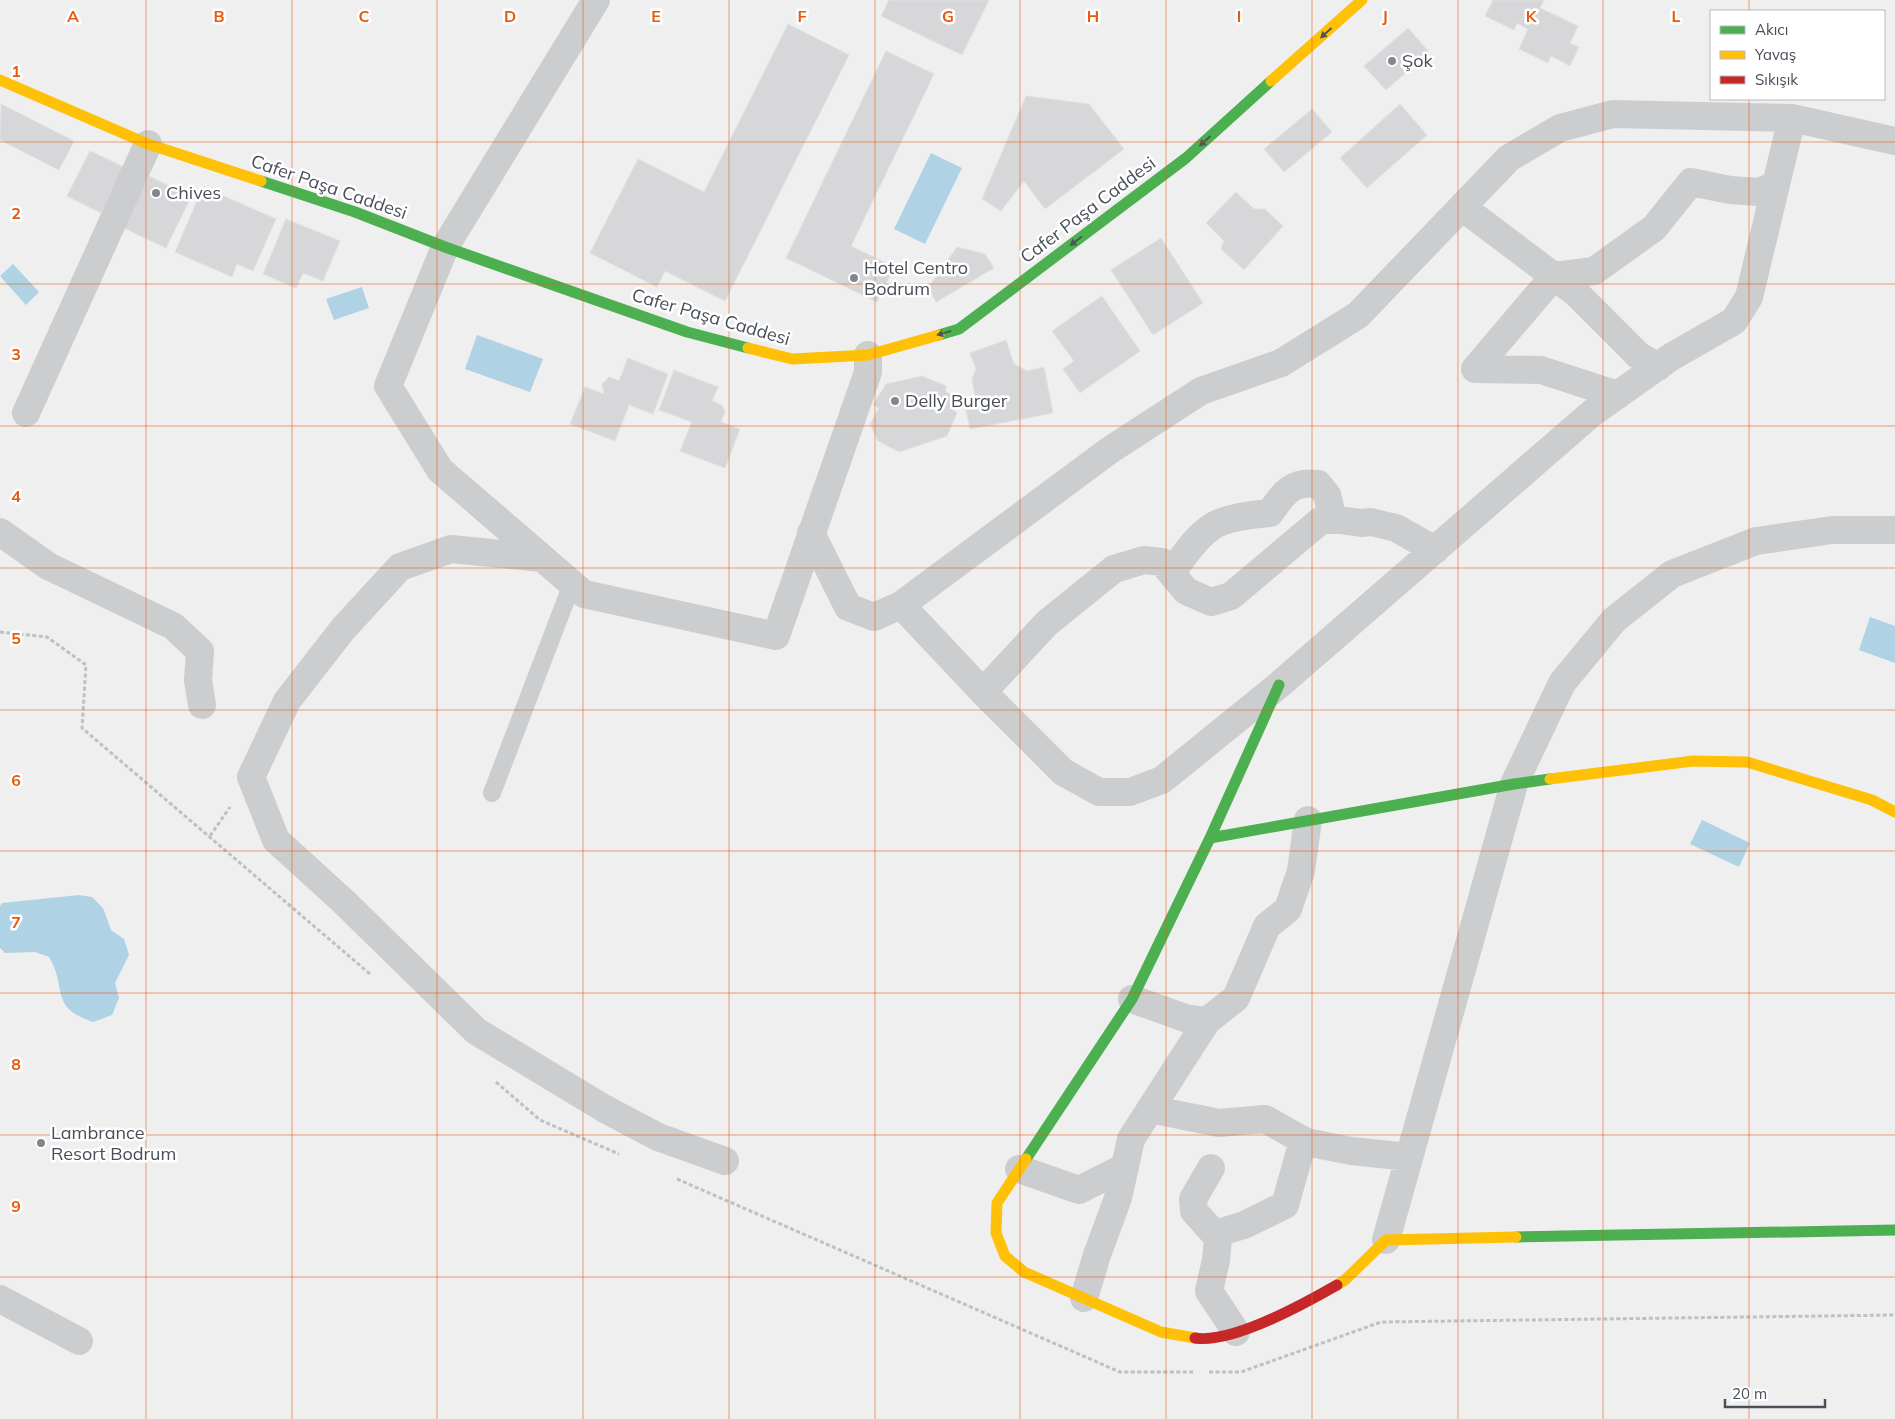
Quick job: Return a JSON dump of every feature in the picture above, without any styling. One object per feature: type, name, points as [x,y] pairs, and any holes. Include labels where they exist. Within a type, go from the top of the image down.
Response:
[{"type":"street","points":[[596,0],[445,248],[388,386],[440,470],[584,594],[776,636],[868,372],[868,355]]},
{"type":"street","name":"Cafer Paşa Caddesi","points":[[0,80],[148,144],[355,212],[445,248],[687,332],[792,359],[868,355],[959,329],[1186,158],[1362,0]]},
{"type":"street","points":[[812,533],[848,607],[874,617],[901,605],[1110,450],[1201,391],[1282,363],[1358,315],[1509,158],[1560,128],[1613,114],[1792,118],[1895,141]]},
{"type":"street","points":[[901,605],[983,692],[1063,772],[1100,792],[1130,792],[1162,780],[1280,685],[1592,413],[1671,357],[1734,321],[1749,297],[1792,118]]},
{"type":"street","points":[[26,413],[148,144]]},
{"type":"street","points":[[1618,395],[1541,370],[1475,368],[1554,276],[1594,271],[1654,228],[1692,182],[1730,190],[1759,192],[1776,185]]},
{"type":"street","points":[[1462,207],[1576,293],[1638,355],[1658,367]]},
{"type":"street","points":[[1171,573],[1192,545],[1211,527],[1247,514],[1270,513],[1284,492],[1305,482],[1318,484],[1327,495],[1333,519]]},
{"type":"street","points":[[983,692],[1047,623],[1114,569],[1144,560],[1162,562],[1186,591],[1211,602],[1232,596],[1320,521],[1333,519],[1361,523],[1371,522],[1396,528],[1435,550]]},
{"type":"street","points":[[1280,685],[1210,838],[1132,999],[997,1202],[996,1233],[1005,1256],[1024,1272],[1161,1332],[1198,1340],[1224,1337],[1298,1307],[1345,1280],[1386,1240],[1514,784],[1562,683],[1614,620],[1672,574],[1756,541],[1832,530],[1895,530]]},
{"type":"street","points":[[0,532],[48,566],[173,626],[200,651],[198,680],[202,705]]},
{"type":"street","points":[[542,558],[452,549],[400,567],[344,629],[287,701],[251,777],[276,840],[344,902],[476,1031],[605,1109],[658,1137],[725,1161]]},
{"type":"street","points":[[1210,838],[1514,784],[1693,761],[1747,762],[1872,800],[1895,812]]},
{"type":"street","points":[[1084,1298],[1118,1198],[1131,1139],[1207,1021],[1236,998],[1267,926],[1288,909],[1301,871],[1308,820]]},
{"type":"street","points":[[1132,999],[1185,1018],[1207,1021]]},
{"type":"street","points":[[1150,1109],[1219,1123],[1265,1119],[1303,1141],[1351,1150],[1409,1157]]},
{"type":"street","points":[[1215,1234],[1244,1225],[1285,1205],[1303,1141]]},
{"type":"street","points":[[1019,1169],[1079,1190],[1125,1167]]},
{"type":"street","points":[[1211,1168],[1194,1199],[1194,1211],[1218,1238],[1216,1260],[1209,1291],[1236,1332]]},
{"type":"street","points":[[1386,1240],[1895,1230]]},
{"type":"street","points":[[0,1299],[80,1341]]},
{"type":"lane","points":[[492,793],[572,584]]},
{"type":"path","points":[[0,632],[47,637],[86,665],[82,728],[375,978]]},
{"type":"path","points":[[495,1081],[540,1120],[622,1155]]},
{"type":"path","points":[[676,1179],[1120,1372],[1241,1372],[1381,1322],[1895,1315]]},
{"type":"water","points":[[931,153],[962,168],[925,244],[894,229]]},
{"type":"water","points":[[13,264],[39,292],[26,305],[0,276]]},
{"type":"water","points":[[362,287],[369,308],[334,320],[326,299]]},
{"type":"water","points":[[477,335],[543,359],[530,392],[465,369]]},
{"type":"water","points":[[1870,617],[1895,626],[1895,663],[1859,650]]},
{"type":"water","points":[[1702,820],[1750,843],[1739,867],[1690,844]]},
{"type":"water","points":[[79,895],[92,897],[103,908],[111,930],[124,939],[129,955],[115,983],[119,998],[112,1015],[93,1022],[79,1016],[64,1003],[58,978],[49,957],[35,952],[5,953],[0,948],[0,906],[2,903]]},
{"type":"building","points":[[889,0],[989,0],[962,55],[881,16]]},
{"type":"building","points":[[1493,0],[1544,0],[1540,8],[1578,26],[1570,43],[1579,47],[1570,66],[1551,56],[1548,63],[1519,49],[1528,29],[1517,23],[1514,30],[1485,16]]},
{"type":"building","points":[[788,24],[849,55],[725,301],[665,271],[657,287],[590,253],[638,159],[704,192]]},
{"type":"building","points":[[1408,28],[1429,52],[1386,90],[1364,66]]},
{"type":"building","points":[[886,51],[934,74],[851,246],[894,267],[877,302],[786,258]]},
{"type":"building","points":[[1026,96],[1089,104],[1124,149],[1045,209],[1024,181],[1001,211],[982,199]]},
{"type":"building","points":[[1,104],[74,141],[59,170],[0,140]]},
{"type":"building","points":[[1400,104],[1427,135],[1367,188],[1340,158]]},
{"type":"building","points":[[1312,109],[1332,132],[1284,172],[1264,149]]},
{"type":"building","points":[[90,151],[124,167],[101,213],[67,196]]},
{"type":"building","points":[[149,176],[191,197],[166,248],[124,228]]},
{"type":"building","points":[[203,187],[276,219],[253,271],[237,264],[232,277],[175,252]]},
{"type":"building","points":[[1236,192],[1254,209],[1265,209],[1283,226],[1244,270],[1221,249],[1224,241],[1206,223]]},
{"type":"building","points":[[286,219],[340,241],[323,281],[303,273],[296,288],[263,274]]},
{"type":"building","points":[[1161,238],[1203,303],[1153,335],[1111,270]]},
{"type":"building","points":[[957,247],[985,254],[994,268],[936,302],[928,288]]},
{"type":"building","points":[[1102,296],[1140,351],[1080,393],[1063,369],[1074,361],[1052,331]]},
{"type":"building","points":[[1006,340],[1014,364],[1027,371],[1044,367],[1053,413],[970,429],[964,400],[975,397],[972,379],[976,369],[970,353]]},
{"type":"building","points":[[628,358],[668,374],[653,414],[629,405],[615,441],[570,424],[585,387],[604,394],[602,384],[609,377],[619,381]]},
{"type":"building","points":[[674,370],[718,387],[712,401],[722,405],[725,412],[721,422],[740,429],[725,468],[680,451],[692,422],[659,410]]},
{"type":"building","points":[[922,376],[946,386],[946,392],[957,397],[952,409],[957,413],[947,436],[899,452],[878,441],[870,424],[879,408],[873,405],[886,384]]},
{"type":"traffic: fast","points":[[939,335],[959,329],[1186,158],[1271,81]]},
{"type":"traffic: fast","points":[[261,181],[355,212],[445,247],[687,332],[748,348]]},
{"type":"traffic: fast","points":[[1279,685],[1210,838],[1550,779]]},
{"type":"traffic: fast","points":[[1026,1159],[1132,999],[1210,838]]},
{"type":"traffic: fast","points":[[1516,1237],[1895,1230]]},
{"type":"traffic: slow","points":[[1271,81],[1362,0]]},
{"type":"traffic: slow","points":[[0,80],[148,144],[261,181]]},
{"type":"traffic: slow","points":[[748,348],[792,359],[868,355],[939,335]]},
{"type":"traffic: slow","points":[[1550,779],[1693,761],[1747,762],[1872,800],[1895,812]]},
{"type":"traffic: slow","points":[[1026,1159],[997,1203],[996,1233],[1005,1256],[1024,1272],[1161,1332],[1195,1338]]},
{"type":"traffic: slow","points":[[1337,1285],[1345,1280],[1386,1240],[1516,1237]]},
{"type":"traffic: jam","points":[[1195,1338],[1228,1335],[1247,1329],[1287,1312],[1337,1285]]},
{"type":"place","name":"Şok","points":[[1392,61]]},
{"type":"place","name":"Chives","points":[[156,193]]},
{"type":"place","name":"Hotel Centro Bodrum","points":[[854,278]]},
{"type":"place","name":"Delly Burger","points":[[895,401]]},
{"type":"place","name":"Lambrance Resort Bodrum","points":[[41,1143]]}]
